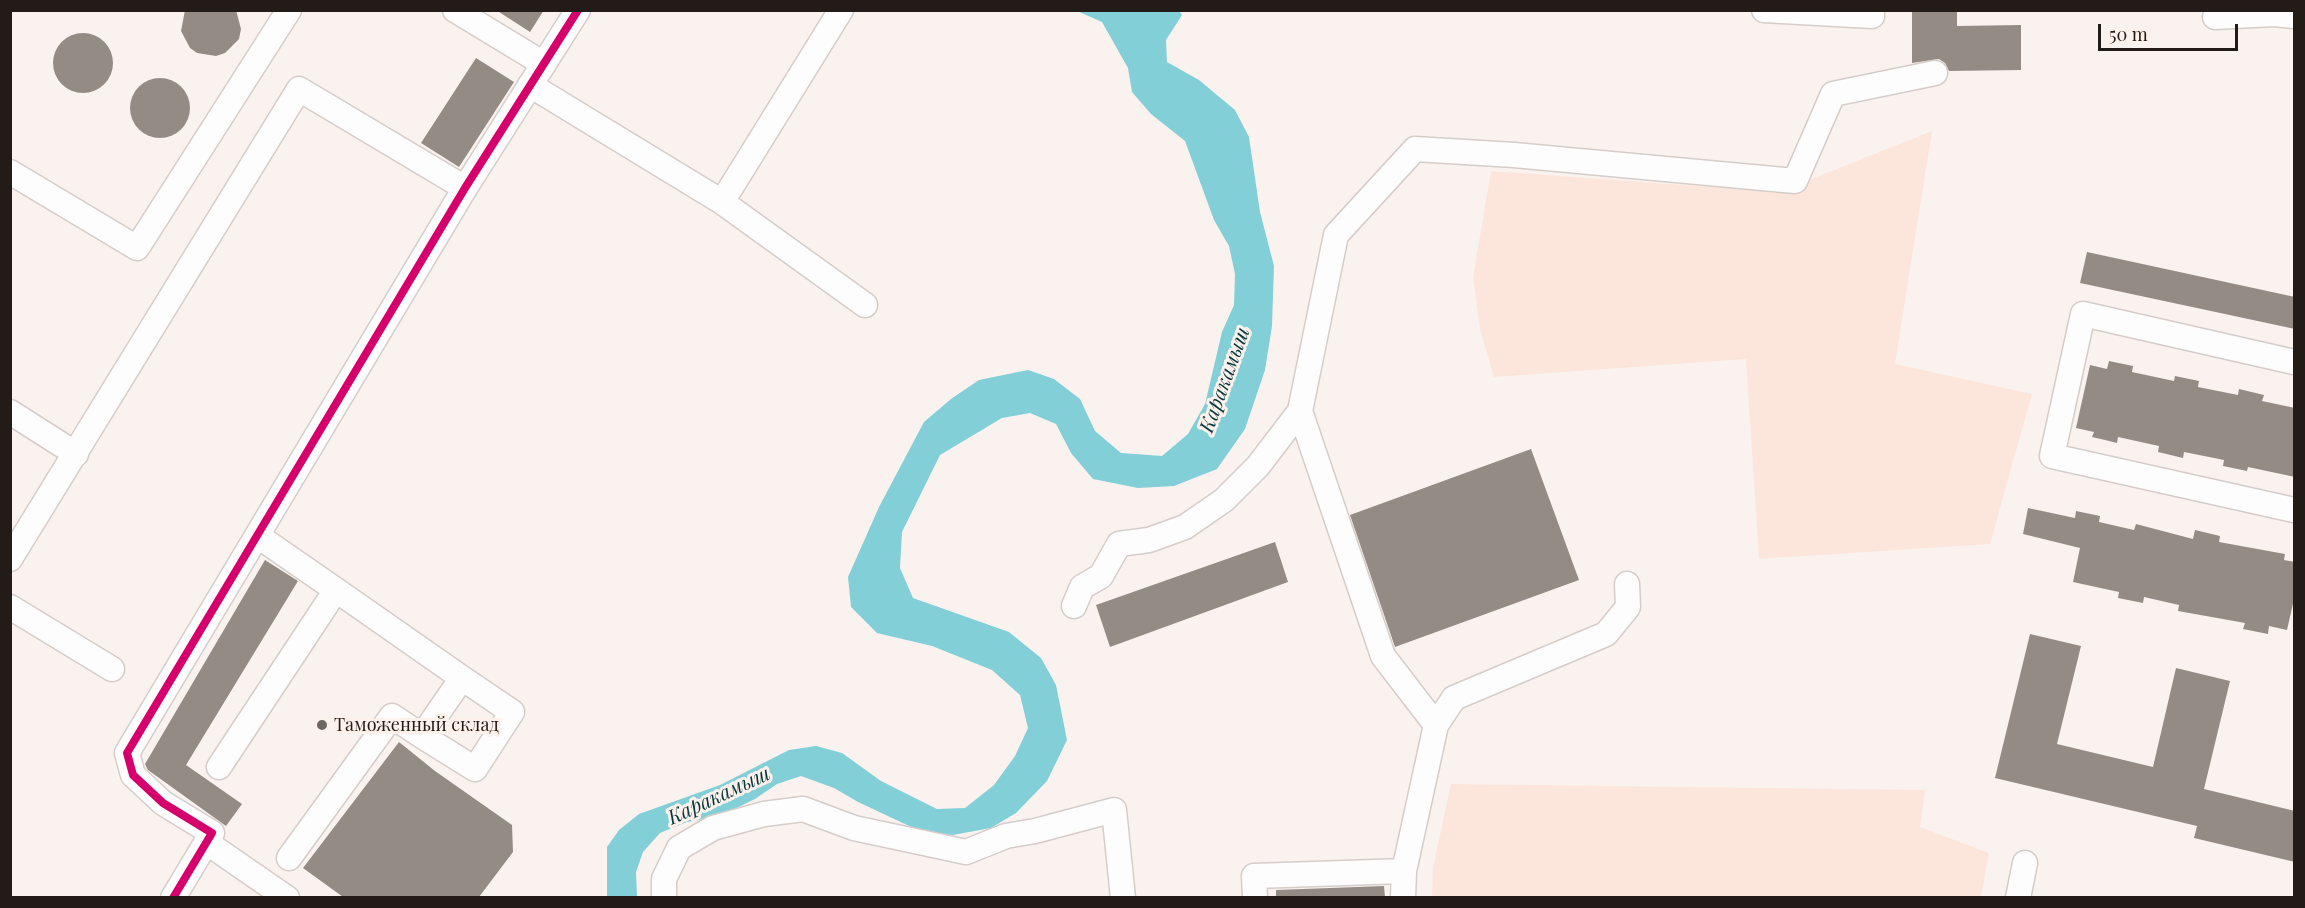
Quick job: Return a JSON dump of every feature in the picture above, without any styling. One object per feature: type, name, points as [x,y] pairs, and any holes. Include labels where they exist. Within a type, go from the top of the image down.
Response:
[{"type":"street","points":[[10,172],[137,248],[289,10]]},
{"type":"street","points":[[455,10],[544,64]]},
{"type":"street","points":[[173,897],[212,833],[163,803],[133,775],[127,753],[465,188],[578,10]]},
{"type":"street","points":[[722,202],[841,10]]},
{"type":"street","points":[[1764,10],[1872,16],[1872,10]]},
{"type":"street","points":[[2214,17],[2274,14],[2295,16]]},
{"type":"street","points":[[1074,606],[1082,587],[1101,576],[1119,544],[1149,540],[1185,526],[1224,500],[1258,466],[1300,411],[1336,235],[1414,149],[1514,155],[1795,181],[1833,94],[1935,73]]},
{"type":"street","points":[[530,86],[722,202],[865,305]]},
{"type":"street","points":[[10,559],[299,88],[465,188]]},
{"type":"street","points":[[2295,362],[2083,314],[2052,456],[2295,510]]},
{"type":"street","points":[[1300,411],[1383,656],[1436,725]]},
{"type":"street","points":[[10,412],[76,454]]},
{"type":"street","points":[[258,536],[512,712],[475,768],[393,716],[289,858]]},
{"type":"street","points":[[1403,897],[1404,871],[1436,725],[1454,698],[1606,634],[1628,607],[1627,585]]},
{"type":"street","points":[[219,767],[336,590]]},
{"type":"street","points":[[10,607],[112,669]]},
{"type":"street","points":[[422,736],[462,678]]},
{"type":"street","points":[[664,897],[664,879],[679,848],[713,828],[764,813],[803,809],[854,828],[966,852],[1006,836],[1035,831],[1114,810],[1124,897]]},
{"type":"street","points":[[206,842],[287,897]]},
{"type":"street","points":[[2018,897],[2025,863]]},
{"type":"street","points":[[1255,897],[1254,876],[1404,871]]},
{"type":"shaded area","points":[[1932,131],[1895,364],[2032,394],[1990,544],[1759,559],[1746,359],[1494,377],[1480,329],[1473,277],[1491,171],[1779,192]]},
{"type":"shaded area","points":[[1451,784],[1925,790],[1920,827],[1989,853],[1981,897],[1432,897],[1433,867]]},
{"type":"water","name":"Каракамыш","points":[[1077,11],[1179,11],[1182,15],[1166,40],[1167,62],[1199,80],[1235,110],[1249,137],[1260,212],[1274,266],[1272,326],[1265,370],[1245,429],[1217,469],[1174,486],[1138,488],[1093,479],[1071,453],[1056,424],[1030,413],[1002,418],[940,455],[902,532],[900,568],[913,598],[1009,632],[1041,658],[1056,685],[1067,740],[1047,781],[1016,813],[991,828],[953,835],[922,832],[834,788],[801,776],[777,784],[755,799],[718,817],[687,822],[660,833],[643,852],[636,872],[637,897],[607,897],[607,847],[619,830],[639,814],[720,785],[789,750],[816,746],[842,753],[881,781],[937,809],[965,808],[994,785],[1015,756],[1028,728],[1020,695],[992,670],[932,646],[877,633],[851,607],[848,577],[879,507],[924,422],[951,399],[979,380],[1028,370],[1054,379],[1080,399],[1095,431],[1121,453],[1162,456],[1188,434],[1205,404],[1222,332],[1234,305],[1235,274],[1229,246],[1214,220],[1185,141],[1151,114],[1132,92],[1128,68],[1102,22]]},
{"type":"building","points":[[185,10],[236,10],[241,29],[239,39],[225,53],[216,56],[197,53],[190,48],[181,31]]},
{"type":"building","points":[[496,10],[544,10],[530,32]]},
{"type":"building","points":[[1912,10],[1957,10],[1957,26],[2021,25],[2021,70],[1949,71],[1945,63],[1939,59],[1912,63]]},
{"type":"building","points":[[83,33],[100,38],[108,46],[113,63],[108,80],[100,88],[83,93],[66,88],[58,80],[53,63],[58,46],[66,38]]},
{"type":"building","points":[[476,58],[514,82],[459,167],[421,143]]},
{"type":"building","points":[[160,78],[177,83],[185,91],[190,108],[185,125],[177,133],[160,138],[143,133],[135,125],[130,108],[135,91],[143,83]]},
{"type":"building","points":[[2087,252],[2295,297],[2295,329],[2080,283]]},
{"type":"building","points":[[2109,361],[2133,366],[2132,372],[2174,381],[2175,376],[2199,381],[2198,387],[2238,395],[2239,389],[2264,395],[2262,401],[2295,408],[2295,477],[2248,467],[2247,471],[2223,466],[2224,460],[2184,452],[2183,458],[2158,452],[2159,446],[2118,437],[2117,443],[2092,437],[2094,432],[2076,428],[2090,365],[2107,369]]},
{"type":"building","points":[[1531,449],[1579,580],[1395,647],[1350,515]]},
{"type":"building","points":[[2028,508],[2075,518],[2076,511],[2100,516],[2099,522],[2134,530],[2136,524],[2193,539],[2195,530],[2220,536],[2219,542],[2285,554],[2284,560],[2295,562],[2295,595],[2287,630],[2269,626],[2268,634],[2243,629],[2245,623],[2178,611],[2179,605],[2144,597],[2143,603],[2118,598],[2119,592],[2073,582],[2080,548],[2023,534]]},
{"type":"building","points":[[1275,542],[1288,582],[1110,647],[1096,605]]},
{"type":"building","points":[[265,560],[298,581],[186,765],[242,804],[226,826],[148,770],[145,764]]},
{"type":"building","points":[[2030,634],[2081,646],[2057,744],[2153,767],[2176,668],[2230,681],[2204,789],[2295,811],[2295,862],[2194,838],[2197,826],[1995,778]]},
{"type":"building","points":[[399,742],[435,771],[512,825],[513,852],[479,897],[343,897],[303,868]]},
{"type":"building","points":[[1384,886],[1385,897],[1276,897],[1276,890]]},
{"type":"cycle path","points":[[173,898],[212,833],[163,803],[133,775],[127,753],[465,188],[578,10]]},
{"type":"place","name":"Таможенный склад","points":[[322,725]]}]
